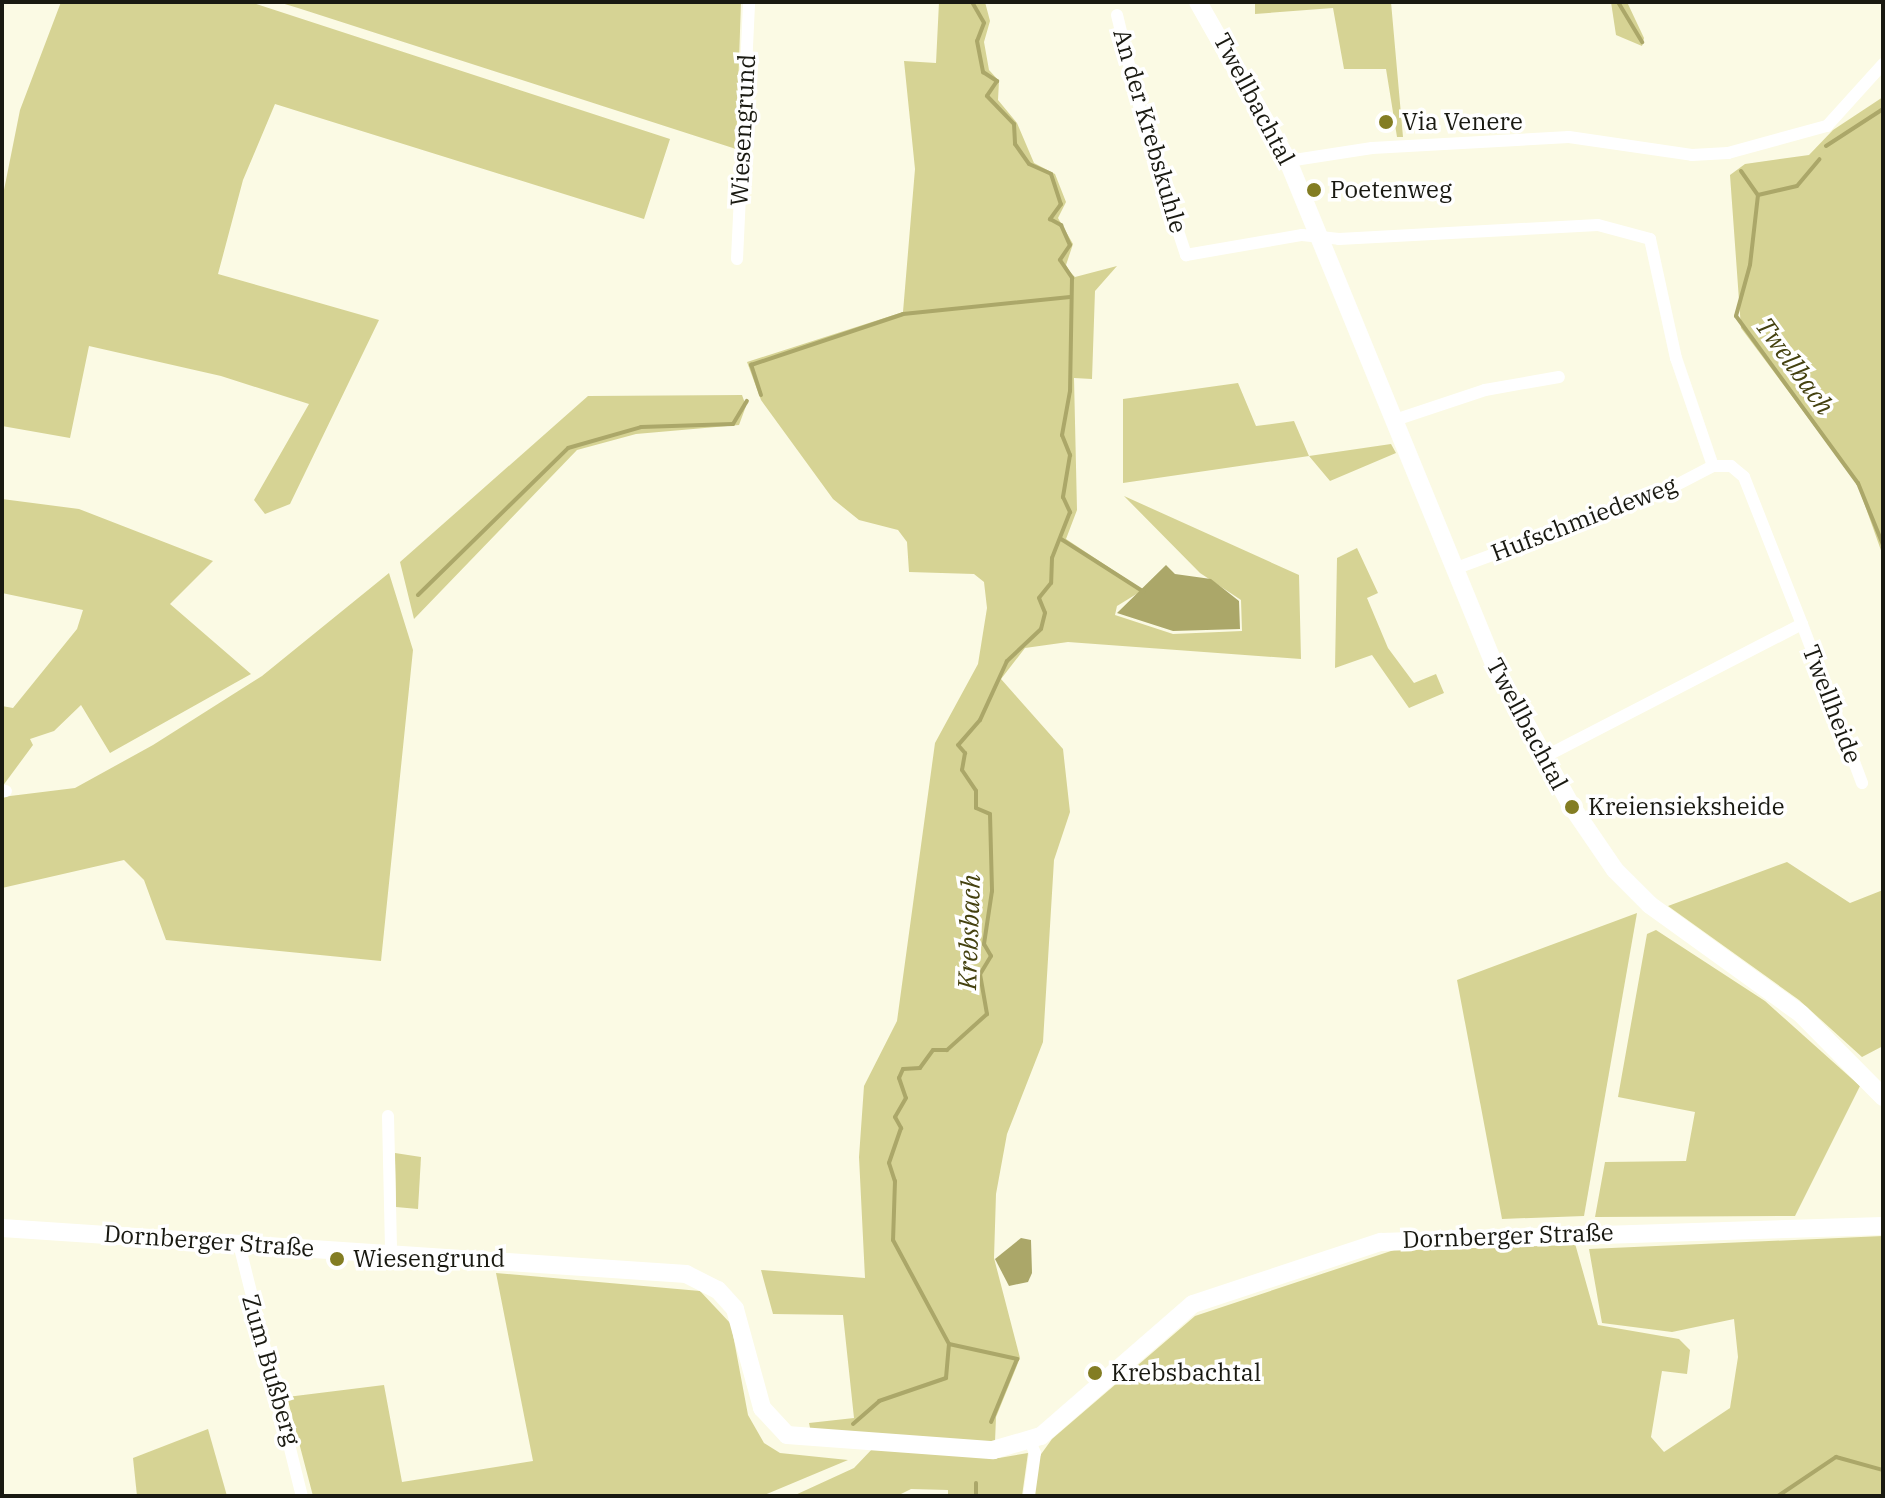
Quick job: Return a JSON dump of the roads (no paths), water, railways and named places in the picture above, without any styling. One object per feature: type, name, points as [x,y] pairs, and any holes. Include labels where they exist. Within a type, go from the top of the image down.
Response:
[{"type":"street","name":"Wiesengrund","points":[[737,259],[749,2]]},
{"type":"street","name":"Twellbachtal","points":[[1198,2],[1288,161],[1454,569],[1542,758],[1598,848],[1638,894],[1801,1014],[1883,1097]]},
{"type":"street","name":"An der Krebskuhle","points":[[1117,15],[1145,131],[1186,255],[1320,237]]},
{"type":"street","points":[[1288,161],[1372,148],[1569,137],[1692,155],[1728,153],[1827,126],[1883,64]]},
{"type":"street","points":[[1320,237],[1598,225],[1641,232],[1657,252],[1676,358],[1713,466],[1731,466],[1744,477],[1802,624],[1542,758]]},
{"type":"street","points":[[1395,420],[1449,399],[1559,377]]},
{"type":"street","name":"Hufschmiedeweg","points":[[1454,569],[1663,492],[1713,466]]},
{"type":"street","name":"Twellheide","points":[[1802,624],[1862,783]]},
{"type":"street","points":[[388,1116],[391,1252]]},
{"type":"street","name":"Dornberger Straße","points":[[2,1228],[391,1252],[698,1278],[735,1309],[762,1408],[795,1438],[964,1450],[1030,1441],[1193,1304],[1381,1242],[1883,1226]]},
{"type":"street","name":"Zum Bußberg","points":[[239,1244],[302,1496]]},
{"type":"street","points":[[1029,1496],[1035,1453],[1030,1441]]},
{"type":"waterway","name":"Krebsbach","points":[[972,2],[984,23],[977,41],[983,72],[997,81],[987,96],[1014,124],[1015,144],[1029,164],[1051,174],[1061,204],[1050,219],[1061,225],[1070,245],[1060,260],[1072,278],[1070,391],[1062,435],[1070,455],[1063,497],[1070,512],[1052,558],[1051,583],[1039,598],[1045,613],[1041,629],[1007,661],[980,720],[958,745],[965,753],[962,770],[976,791],[976,808],[990,814],[992,891],[984,944],[991,956],[980,974],[987,1014],[947,1050],[933,1050],[920,1068],[903,1069],[899,1078],[906,1098],[895,1117],[901,1128],[889,1163],[895,1181],[893,1240],[949,1344],[1017,1359],[991,1422]]},
{"type":"waterway","points":[[1618,2],[1642,42]]},
{"type":"waterway","points":[[1826,146],[1883,109]]},
{"type":"waterway","points":[[1758,195],[1797,186],[1820,159]]},
{"type":"waterway","points":[[1741,171],[1758,195]]},
{"type":"waterway","name":"Twellbach","points":[[1758,195],[1750,265],[1736,316],[1858,483],[1883,545]]},
{"type":"waterway","points":[[761,395],[751,365],[903,314],[1070,297]]},
{"type":"waterway","points":[[418,595],[568,448],[641,427],[733,424],[747,401]]},
{"type":"waterway","points":[[1061,539],[1144,592]]},
{"type":"waterway","points":[[853,1424],[879,1401],[946,1378],[949,1344]]},
{"type":"waterway","points":[[1778,1496],[1836,1457],[1883,1470]]},
{"type":"waterway","name":"Krebsbach","points":[[976,1483],[976,1496]]},
{"type":"place","name":"Via Venere","points":[[1386,122]]},
{"type":"place","name":"Poetenweg","points":[[1314,190]]},
{"type":"place","name":"Kreiensieksheide","points":[[1572,807]]},
{"type":"place","name":"Wiesengrund","points":[[337,1259]]},
{"type":"place","name":"Krebsbachtal","points":[[1095,1373]]}]
